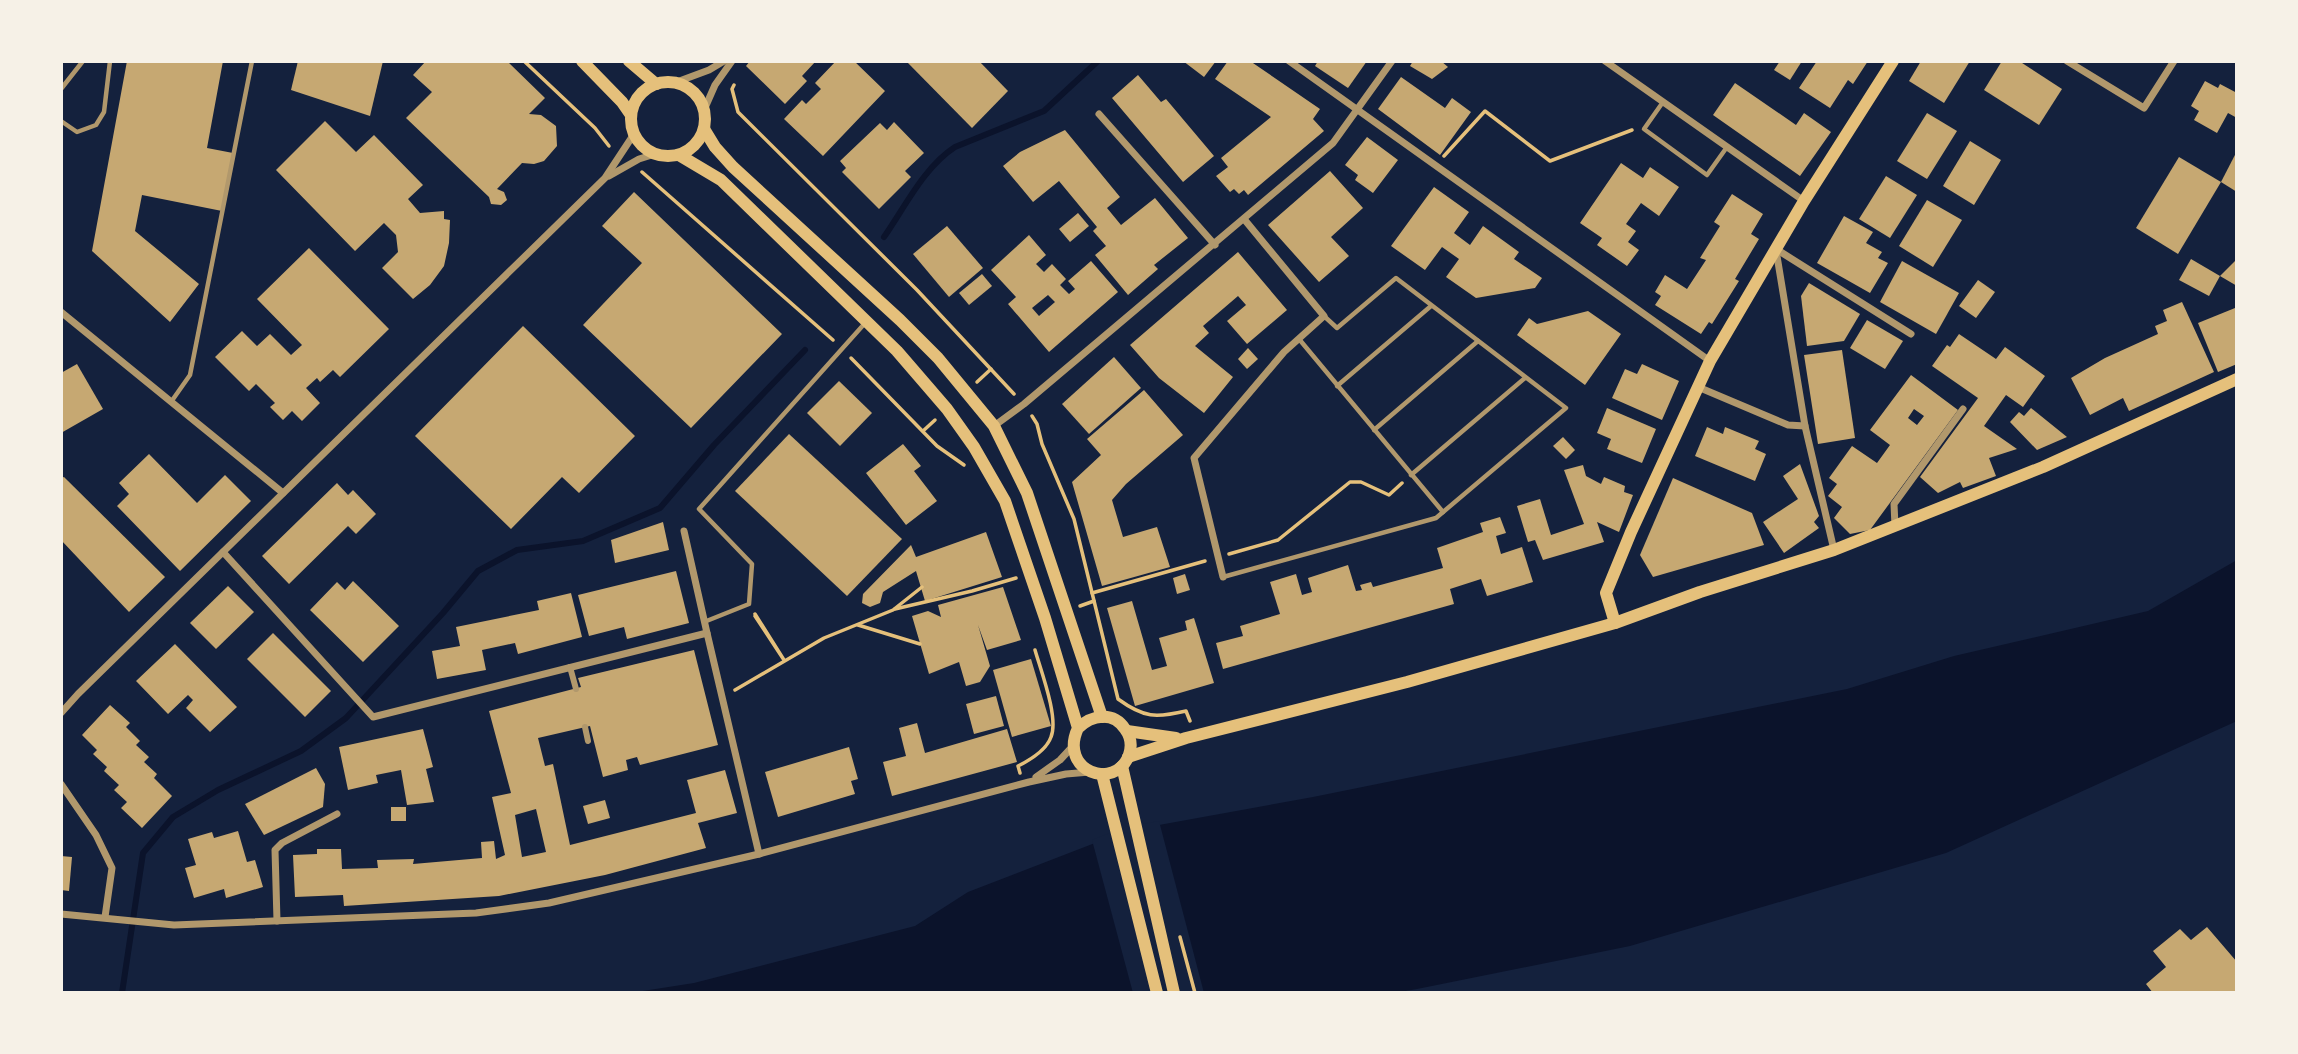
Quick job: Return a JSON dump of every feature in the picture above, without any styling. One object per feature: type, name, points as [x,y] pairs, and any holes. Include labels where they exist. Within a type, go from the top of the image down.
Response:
[{"type":"main road","points":[[582,61],[622,102],[631,115],[634,134],[639,143],[654,154],[667,157],[679,155],[698,141],[704,129],[704,110],[693,92],[674,83],[656,84],[639,96],[631,115]]},
{"type":"main road","points":[[629,61],[656,84]]},
{"type":"main road","points":[[1615,623],[1606,593],[1631,532],[1710,361],[1804,201],[1894,61]]},
{"type":"main road","points":[[704,129],[715,147],[733,167],[938,358],[994,426],[1027,493],[1102,716]]},
{"type":"main road","points":[[679,155],[720,180],[920,376],[974,447],[1005,500],[1045,618],[1078,728],[1073,746],[1078,762],[1097,773],[1108,797],[1157,993]]},
{"type":"main road","points":[[1097,773],[1186,738],[1407,682],[1615,623],[1700,592],[1834,550],[2043,467],[2237,379]]},
{"type":"main road","points":[[1078,728],[1093,718],[1102,716],[1112,718],[1127,731],[1168,738],[1186,738]]},
{"type":"main road","points":[[1127,731],[1130,748],[1125,762],[1126,790],[1174,993]]},
{"type":"street","points":[[674,83],[709,71],[724,61]]},
{"type":"street","points":[[704,110],[715,85],[732,61]]},
{"type":"street","points":[[1289,61],[1710,361]]},
{"type":"street","points":[[994,426],[1333,142],[1392,61]]},
{"type":"street","points":[[1605,61],[1804,201]]},
{"type":"street","points":[[2067,61],[2144,108],[2174,61]]},
{"type":"street","points":[[1099,114],[1214,244]]},
{"type":"street","points":[[61,713],[605,178],[634,134]]},
{"type":"street","points":[[605,178],[654,154]]},
{"type":"street","points":[[1223,578],[1194,458],[1284,352],[1324,316],[1244,219]]},
{"type":"street","points":[[1776,249],[1911,334]]},
{"type":"street","points":[[1776,249],[1805,426],[1834,550]]},
{"type":"street","points":[[61,312],[284,493]]},
{"type":"street","points":[[1698,387],[1788,425],[1805,426]]},
{"type":"street","points":[[1895,527],[1894,504],[1964,409]]},
{"type":"street","points":[[684,531],[759,854]]},
{"type":"street","points":[[223,552],[373,717],[707,633]]},
{"type":"street","points":[[570,667],[576,689]]},
{"type":"street","points":[[585,727],[588,741]]},
{"type":"street","points":[[1028,782],[1046,772],[1073,746]]},
{"type":"street","points":[[61,914],[174,925],[476,913],[536,905],[759,854],[1028,782],[1066,774],[1097,773]]},
{"type":"street","points":[[61,784],[96,835],[113,869],[105,917]]},
{"type":"street","points":[[277,921],[275,850],[282,843],[337,814]]},
{"type":"lane","points":[[61,89],[83,61]]},
{"type":"lane","points":[[61,121],[77,132],[96,125],[104,112],[110,61]]},
{"type":"lane","points":[[171,402],[190,375],[252,61]]},
{"type":"lane","points":[[1662,102],[1644,129],[1707,175],[1727,147]]},
{"type":"lane","points":[[1223,578],[1436,518],[1566,408],[1396,278],[1337,328],[1324,316]]},
{"type":"lane","points":[[1336,386],[1431,306]]},
{"type":"lane","points":[[704,622],[749,604],[752,564],[699,509],[866,322]]},
{"type":"lane","points":[[1299,339],[1443,512]]},
{"type":"lane","points":[[1374,430],[1478,341]]},
{"type":"lane","points":[[1411,475],[1525,377]]},
{"type":"path","points":[[524,61],[595,128],[619,159]]},
{"type":"path","points":[[1436,166],[1485,111],[1549,161],[1630,130],[1644,129]]},
{"type":"path","points":[[627,165],[646,173],[843,349],[937,446],[962,462],[970,472]]},
{"type":"path","points":[[1093,593],[1278,540],[1350,482],[1361,482],[1389,495],[1411,475]]},
{"type":"path","points":[[740,689],[824,638],[893,610],[1017,577],[1020,589]]},
{"type":"path","points":[[893,610],[922,587]]},
{"type":"path","points":[[749,604],[784,660]]},
{"type":"path","points":[[755,616],[784,660]]},
{"type":"path","points":[[856,625],[920,644]]},
{"type":"path","points":[[1018,766],[1041,751],[1051,738],[1054,723],[1035,648]]},
{"type":"water","points":[[2237,560],[2237,721],[1946,853],[1630,946],[1394,993],[630,993],[694,983],[915,926],[968,892],[1126,831],[1313,797],[1847,689],[1954,656],[2148,611]]},
{"type":"pier","points":[[1159,821],[1204,993],[1133,993],[1092,840],[1125,827]]},
{"type":"building","points":[[127,61],[223,61],[207,148],[233,153],[222,211],[142,195],[135,231],[199,284],[170,322],[92,251]]},
{"type":"building","points":[[298,61],[383,61],[370,116],[291,90]]},
{"type":"building","points":[[426,61],[507,61],[545,98],[529,114],[541,115],[556,126],[557,146],[544,161],[522,163],[497,189],[504,192],[507,200],[501,205],[491,204],[489,197],[406,118],[432,92],[413,75]]},
{"type":"building","points":[[750,61],[816,61],[802,76],[807,81],[785,104],[746,66]]},
{"type":"building","points":[[836,61],[854,61],[885,91],[823,156],[784,119],[802,100],[806,104],[821,89],[815,83]]},
{"type":"building","points":[[906,61],[979,61],[1008,91],[972,128]]},
{"type":"building","points":[[1183,61],[1216,61],[1204,77]]},
{"type":"building","points":[[1228,61],[1250,61],[1320,109],[1313,119],[1324,131],[1248,195],[1244,190],[1239,194],[1234,189],[1230,192],[1216,176],[1228,167],[1221,158],[1271,117],[1215,79]]},
{"type":"building","points":[[1318,61],[1367,61],[1348,88],[1315,66]]},
{"type":"building","points":[[1413,61],[1441,61],[1448,67],[1432,79],[1410,66]]},
{"type":"building","points":[[1780,61],[1802,61],[1790,80],[1774,70]]},
{"type":"building","points":[[1817,61],[1868,61],[1853,84],[1848,80],[1830,108],[1799,88]]},
{"type":"building","points":[[1921,61],[1970,61],[1944,103],[1909,81]]},
{"type":"building","points":[[2002,61],[2019,61],[2062,89],[2039,125],[1984,90]]},
{"type":"building","points":[[1138,75],[1161,102],[1166,99],[1214,156],[1183,182],[1112,98]]},
{"type":"building","points":[[1401,77],[1445,108],[1452,98],[1471,112],[1440,155],[1378,109]]},
{"type":"building","points":[[2205,81],[2218,88],[2220,84],[2237,93],[2237,118],[2228,113],[2217,133],[2194,120],[2199,111],[2191,106]]},
{"type":"building","points":[[1735,83],[1796,125],[1804,113],[1831,132],[1800,176],[1713,115]]},
{"type":"building","points":[[1927,113],[1957,131],[1927,179],[1897,161]]},
{"type":"building","points":[[325,121],[356,152],[374,135],[423,185],[408,199],[420,213],[444,211],[444,219],[450,220],[444,266],[430,285],[413,299],[382,268],[398,252],[396,235],[384,223],[355,251],[276,170]]},
{"type":"building","points":[[894,122],[924,153],[905,171],[911,177],[879,209],[842,172],[846,168],[840,161],[880,123],[887,130]]},
{"type":"building","points":[[1065,130],[1120,197],[1107,208],[1121,225],[1155,198],[1188,238],[1154,265],[1158,269],[1128,295],[1095,255],[1106,246],[1093,231],[1097,227],[1059,181],[1033,202],[1003,166],[1020,152]]},
{"type":"building","points":[[1367,137],[1398,160],[1373,193],[1355,180],[1358,175],[1345,165]]},
{"type":"building","points":[[1970,141],[2001,160],[1974,205],[1943,186]]},
{"type":"building","points":[[2237,151],[2237,192],[2221,182]]},
{"type":"building","points":[[2179,157],[2221,182],[2178,254],[2136,228]]},
{"type":"building","points":[[1621,163],[1643,178],[1650,167],[1679,187],[1659,216],[1641,203],[1626,224],[1636,231],[1628,242],[1639,250],[1627,266],[1597,245],[1602,238],[1580,223]]},
{"type":"building","points":[[1330,171],[1363,208],[1331,237],[1349,256],[1319,282],[1268,225]]},
{"type":"building","points":[[1886,176],[1917,195],[1890,238],[1859,219]]},
{"type":"building","points":[[1434,187],[1469,212],[1454,233],[1470,245],[1483,226],[1519,252],[1514,259],[1542,278],[1535,288],[1476,298],[1446,277],[1459,259],[1442,247],[1425,270],[1391,246]]},
{"type":"building","points":[[634,192],[782,334],[691,428],[583,325],[642,263],[602,226]]},
{"type":"building","points":[[1732,194],[1763,214],[1751,234],[1759,239],[1735,279],[1739,281],[1712,324],[1709,322],[1701,334],[1655,305],[1661,296],[1655,292],[1665,275],[1687,289],[1706,260],[1700,258],[1720,226],[1714,222]]},
{"type":"building","points":[[1927,200],[1962,220],[1933,267],[1899,246]]},
{"type":"building","points":[[1078,213],[1089,226],[1070,242],[1059,229]]},
{"type":"building","points":[[1844,216],[1873,232],[1866,243],[1882,252],[1878,258],[1888,263],[1870,293],[1817,263]]},
{"type":"building","points":[[947,226],[983,268],[949,297],[913,254]]},
{"type":"building","points":[[1029,235],[1046,255],[1036,264],[1044,272],[1052,264],[1066,279],[1060,285],[1069,294],[1075,289],[1068,281],[1091,261],[1118,292],[1049,352],[1008,304],[1016,297],[991,270]],"holes":[[[1048,295],[1055,302],[1039,316],[1032,308]]]},
{"type":"building","points":[[309,248],[389,329],[340,377],[333,370],[320,382],[317,378],[306,388],[320,403],[302,421],[292,411],[283,420],[270,407],[275,403],[256,384],[249,391],[215,357],[242,331],[257,346],[270,334],[291,355],[302,345],[257,299]]},
{"type":"building","points":[[1238,252],[1287,310],[1247,344],[1227,321],[1246,305],[1238,296],[1203,326],[1209,333],[1195,346],[1233,377],[1204,413],[1159,378],[1130,345]]},
{"type":"building","points":[[2191,259],[2220,276],[2209,296],[2179,280]]},
{"type":"building","points":[[2237,259],[2237,286],[2220,276]]},
{"type":"building","points":[[1902,261],[1959,293],[1936,334],[1880,302]]},
{"type":"building","points":[[982,274],[992,286],[969,305],[959,293]]},
{"type":"building","points":[[1978,280],[1995,292],[1976,318],[1959,306]]},
{"type":"building","points":[[1809,283],[1860,314],[1844,341],[1807,346],[1801,296]]},
{"type":"building","points":[[2182,302],[2214,372],[2129,411],[2123,398],[2090,415],[2071,378],[2105,358],[2158,334],[2155,326],[2167,321],[2163,310]]},
{"type":"building","points":[[2235,308],[2237,364],[2218,372],[2198,323]]},
{"type":"building","points":[[1588,311],[1621,334],[1585,385],[1517,335],[1529,318],[1537,324]]},
{"type":"building","points":[[1867,320],[1903,341],[1885,369],[1850,348]]},
{"type":"building","points":[[523,326],[635,436],[579,493],[562,477],[511,529],[415,436]]},
{"type":"building","points":[[1959,334],[1996,359],[2005,347],[2045,376],[2023,407],[2006,395],[1984,426],[2017,449],[1989,458],[1996,476],[1963,488],[1960,482],[1938,493],[1920,477],[1978,398],[1932,366]]},
{"type":"building","points":[[1248,348],[1258,359],[1247,369],[1238,359]]},
{"type":"building","points":[[1842,350],[1855,438],[1818,444],[1804,355]]},
{"type":"building","points":[[1114,357],[1141,388],[1089,434],[1062,404]]},
{"type":"building","points":[[77,364],[103,409],[61,433],[61,373]]},
{"type":"building","points":[[1642,364],[1679,381],[1662,420],[1612,398],[1625,369],[1637,374]]},
{"type":"building","points":[[1911,375],[1958,410],[1870,530],[1850,534],[1834,518],[1842,507],[1828,496],[1837,484],[1829,478],[1852,446],[1877,463],[1890,445],[1870,430]],"holes":[[[1914,409],[1924,416],[1917,425],[1908,418]]]},
{"type":"building","points":[[839,381],[872,413],[840,446],[807,413]]},
{"type":"building","points":[[1144,390],[1183,435],[1126,484],[1112,500],[1123,537],[1157,527],[1170,567],[1102,586],[1072,482],[1101,455],[1087,439]]},
{"type":"building","points":[[1607,408],[1656,429],[1642,463],[1607,449],[1611,439],[1597,433]]},
{"type":"building","points":[[2031,408],[2067,437],[2037,450],[2010,422],[2019,412],[2024,416]]},
{"type":"building","points":[[1707,427],[1723,434],[1725,427],[1759,441],[1755,449],[1766,454],[1755,481],[1695,456]]},
{"type":"building","points":[[789,434],[902,539],[847,596],[735,491]]},
{"type":"building","points":[[1563,437],[1575,450],[1566,459],[1553,446]]},
{"type":"building","points":[[903,444],[921,466],[914,471],[937,501],[906,525],[866,473]]},
{"type":"building","points":[[149,454],[197,503],[225,475],[251,501],[180,571],[117,506],[129,494],[119,483]]},
{"type":"building","points":[[1800,464],[1819,516],[1814,522],[1819,528],[1784,553],[1763,522],[1798,499],[1783,476]]},
{"type":"building","points":[[1583,465],[1586,476],[1601,484],[1604,477],[1625,486],[1624,492],[1633,495],[1619,532],[1597,522],[1604,542],[1543,560],[1535,540],[1528,542],[1517,506],[1540,499],[1551,535],[1584,524],[1564,470]]},
{"type":"building","points":[[64,477],[165,577],[129,612],[61,540],[61,478]]},
{"type":"building","points":[[1673,478],[1752,513],[1764,545],[1653,577],[1640,555]]},
{"type":"building","points":[[337,483],[348,495],[353,490],[376,514],[356,534],[348,526],[289,584],[262,556]]},
{"type":"building","points":[[1500,517],[1506,533],[1496,536],[1501,554],[1522,547],[1533,582],[1487,596],[1481,579],[1450,589],[1454,604],[1223,669],[1216,643],[1243,636],[1240,626],[1280,614],[1270,582],[1296,574],[1302,595],[1312,592],[1308,578],[1348,565],[1356,591],[1362,590],[1360,585],[1371,582],[1373,587],[1443,568],[1437,548],[1483,532],[1480,523]]},
{"type":"building","points":[[663,522],[669,550],[615,563],[611,540]]},
{"type":"building","points":[[986,532],[1002,577],[925,601],[916,571],[883,592],[880,603],[870,607],[862,603],[863,594],[911,545],[916,557]]},
{"type":"building","points":[[676,571],[689,623],[627,639],[624,627],[589,636],[578,595]]},
{"type":"building","points":[[1185,574],[1190,590],[1177,594],[1173,578]]},
{"type":"building","points":[[353,581],[399,626],[363,662],[310,610],[337,582],[345,590]]},
{"type":"building","points":[[228,586],[254,612],[216,649],[190,623]]},
{"type":"building","points":[[1003,587],[1021,640],[987,650],[978,625],[990,666],[980,682],[966,686],[959,662],[929,674],[912,616],[928,611],[941,617],[938,605]]},
{"type":"building","points":[[571,593],[582,637],[518,654],[515,643],[482,650],[486,670],[437,679],[432,651],[460,646],[456,627],[539,610],[537,601]]},
{"type":"building","points":[[1132,601],[1152,670],[1167,666],[1159,638],[1187,630],[1185,621],[1194,618],[1214,683],[1135,706],[1107,608]]},
{"type":"building","points":[[273,633],[331,691],[305,717],[247,659]]},
{"type":"building","points":[[175,644],[237,707],[210,732],[186,708],[193,700],[188,695],[168,714],[136,681]]},
{"type":"building","points":[[694,650],[718,745],[640,765],[637,757],[626,760],[628,770],[603,777],[590,726],[538,738],[545,766],[553,764],[570,845],[696,813],[687,780],[725,770],[737,813],[698,823],[706,848],[605,875],[499,896],[344,906],[343,895],[295,897],[293,855],[317,854],[317,849],[341,849],[342,869],[378,868],[377,860],[414,859],[413,864],[482,858],[481,842],[494,841],[496,859],[505,855],[492,797],[511,793],[489,711],[581,687],[578,678]],"holes":[[[536,809],[546,852],[522,857],[515,815]]]},
{"type":"building","points":[[1031,659],[1051,726],[1012,737],[993,670]]},
{"type":"building","points":[[996,696],[1004,726],[974,734],[966,704]]},
{"type":"building","points":[[110,705],[130,723],[126,727],[140,741],[136,745],[149,757],[144,762],[157,774],[154,778],[172,796],[142,828],[121,808],[127,802],[114,790],[119,785],[104,771],[107,767],[93,754],[97,750],[82,735]]},
{"type":"building","points":[[917,723],[925,753],[1007,729],[1017,762],[892,796],[883,762],[906,756],[899,728]]},
{"type":"building","points":[[423,729],[433,767],[426,769],[434,802],[407,805],[401,770],[376,775],[378,783],[348,790],[339,747]]},
{"type":"building","points":[[849,747],[858,779],[851,781],[855,794],[778,817],[765,772]]},
{"type":"building","points":[[316,768],[325,784],[323,807],[264,835],[245,804]]},
{"type":"building","points":[[605,800],[610,818],[588,824],[583,806]]},
{"type":"building","points":[[391,807],[406,807],[406,821],[391,821]]},
{"type":"building","points":[[238,831],[247,862],[255,860],[263,887],[226,898],[224,889],[194,898],[185,868],[196,865],[188,839],[212,832],[214,838]]},
{"type":"building","points":[[61,856],[72,857],[69,891],[61,890]]},
{"type":"building","points":[[2207,927],[2237,962],[2237,993],[2153,993],[2146,984],[2166,967],[2153,951],[2180,929],[2191,940]]},
{"type":"waterway","points":[[884,237],[924,176],[944,155],[955,147],[1044,111],[1098,61]]},
{"type":"waterway","points":[[122,993],[143,853],[173,817],[218,790],[301,751],[346,718],[478,571],[517,550],[583,541],[660,508],[714,445],[805,350]]}]
